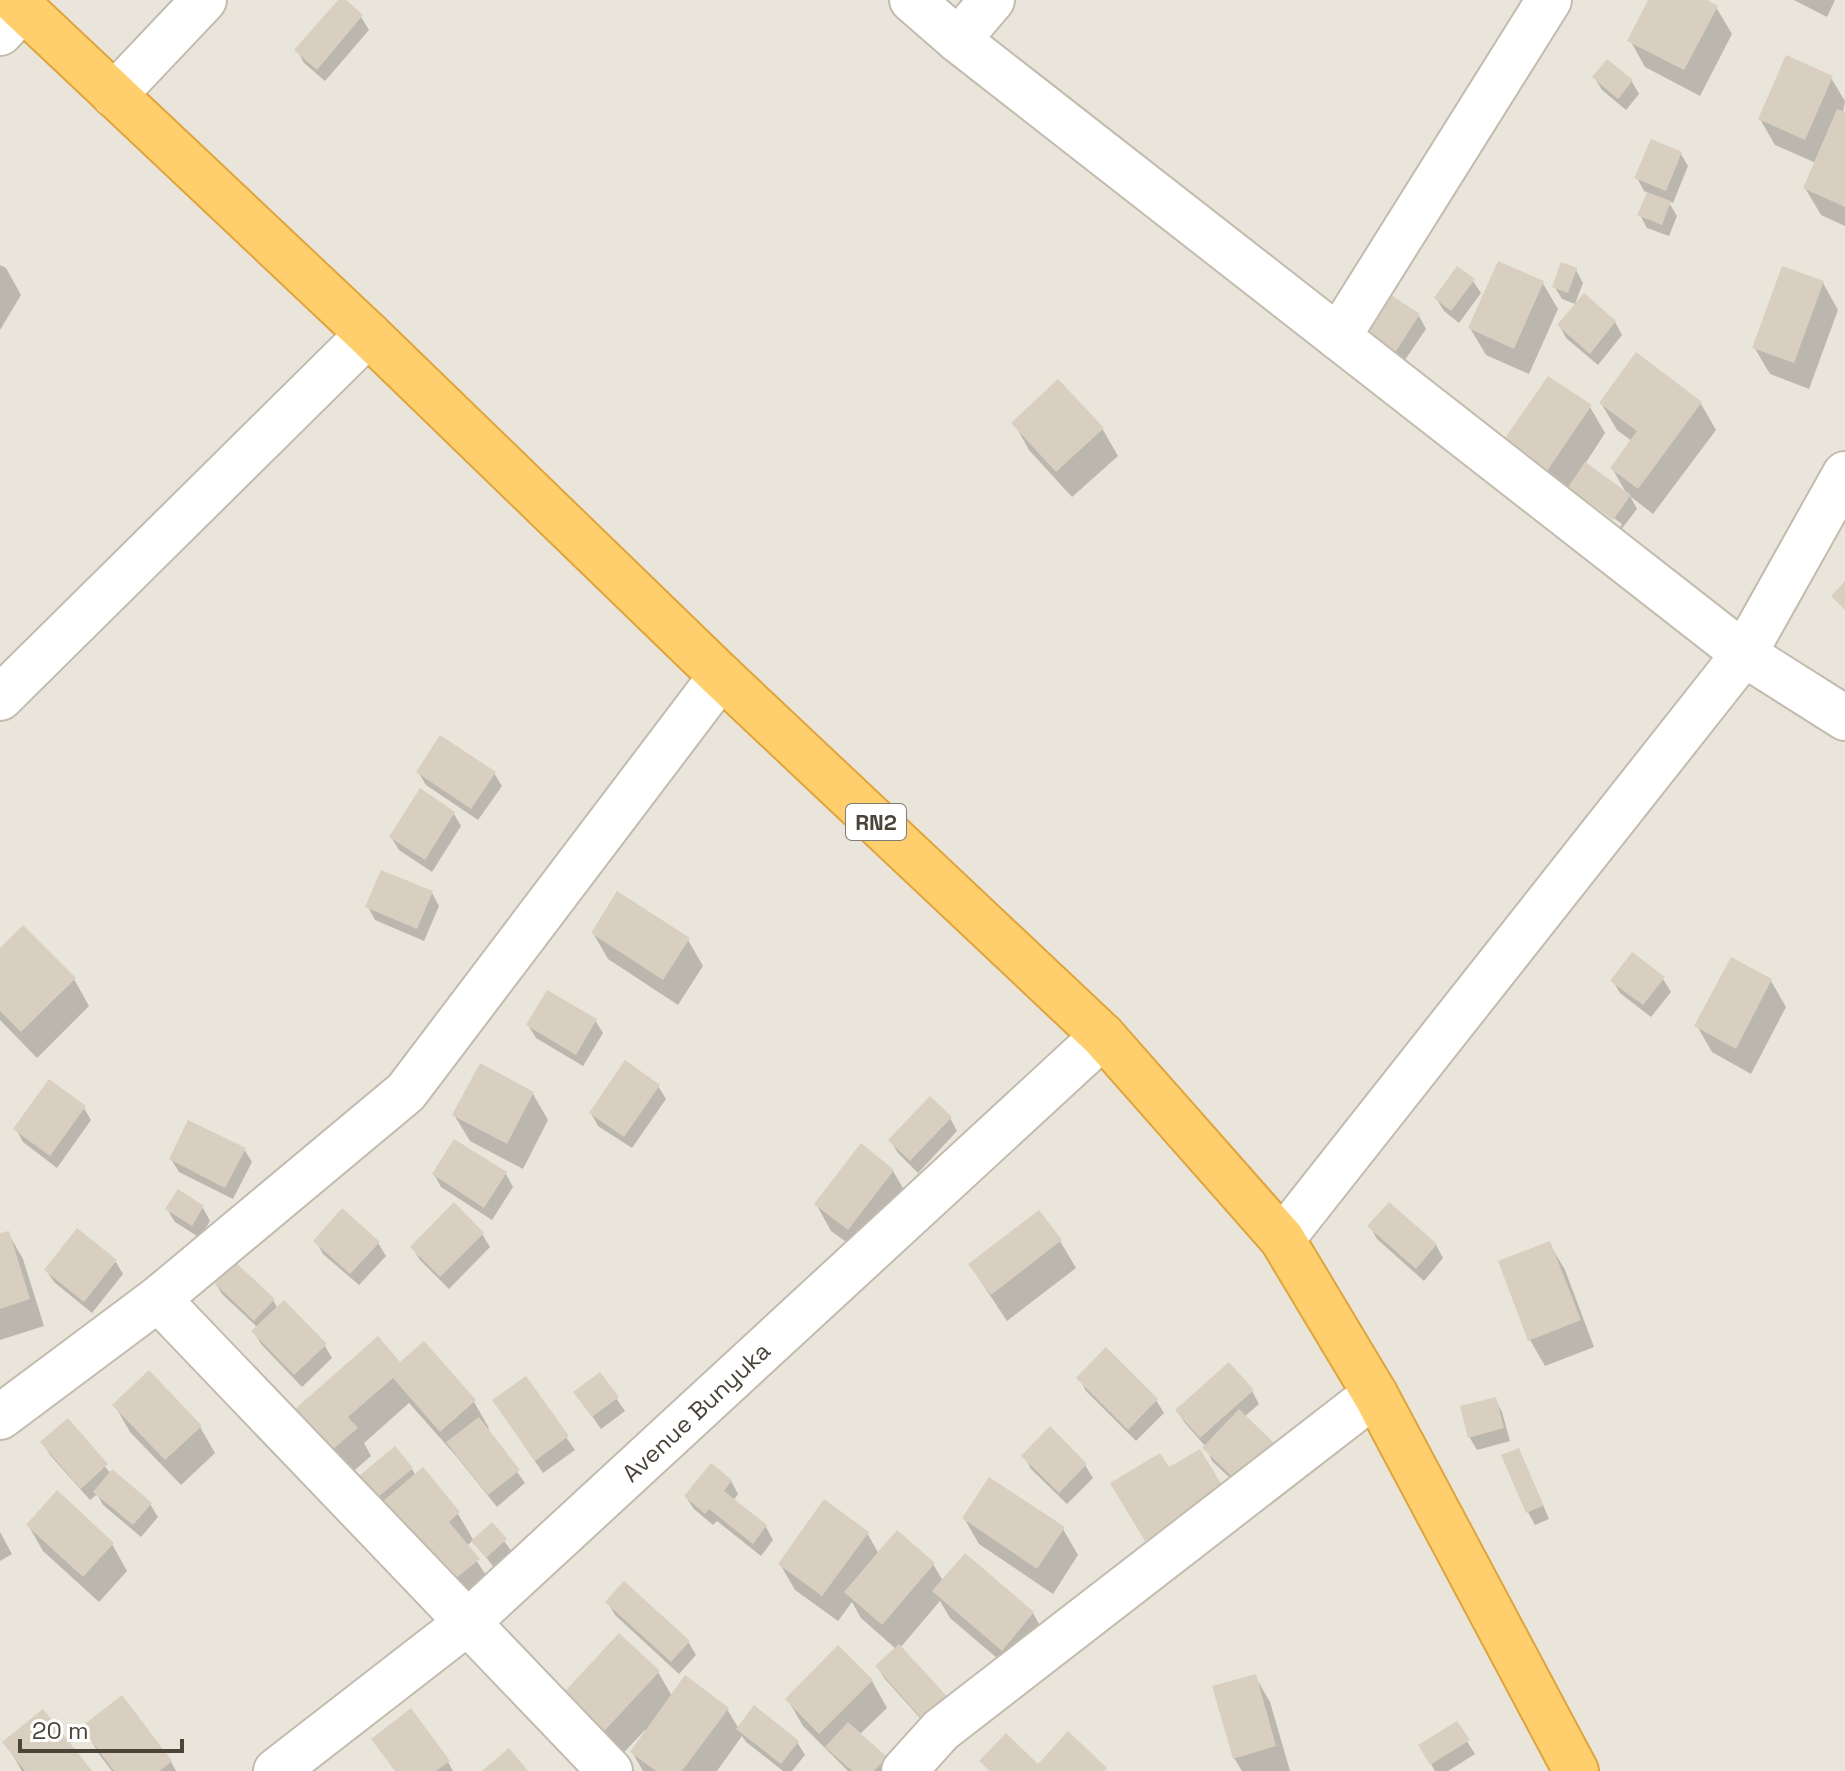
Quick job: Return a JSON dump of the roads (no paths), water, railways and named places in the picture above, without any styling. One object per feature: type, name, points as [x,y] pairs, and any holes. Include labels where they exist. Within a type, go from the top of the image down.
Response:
[{"type":"highway","name":"RN2","points":[[13,14],[114,95],[368,334],[721,676],[1103,1036],[1282,1239],[1375,1394],[1576,1771]]},
{"type":"street","points":[[114,95],[204,0]]},
{"type":"street","points":[[912,0],[958,40],[1744,654],[1845,718]]},
{"type":"street","points":[[958,40],[992,0]]},
{"type":"street","points":[[1338,337],[1549,0]]},
{"type":"street","points":[[0,698],[368,334]]},
{"type":"street","points":[[1282,1239],[1744,654],[1845,474]]},
{"type":"street","points":[[0,1417],[158,1299],[406,1092],[721,676]]},
{"type":"street","name":"Avenue Bunyuka","points":[[276,1771],[468,1622],[1103,1036]]},
{"type":"street","points":[[158,1299],[610,1771]]},
{"type":"street","points":[[904,1771],[941,1730],[1375,1394]]}]
